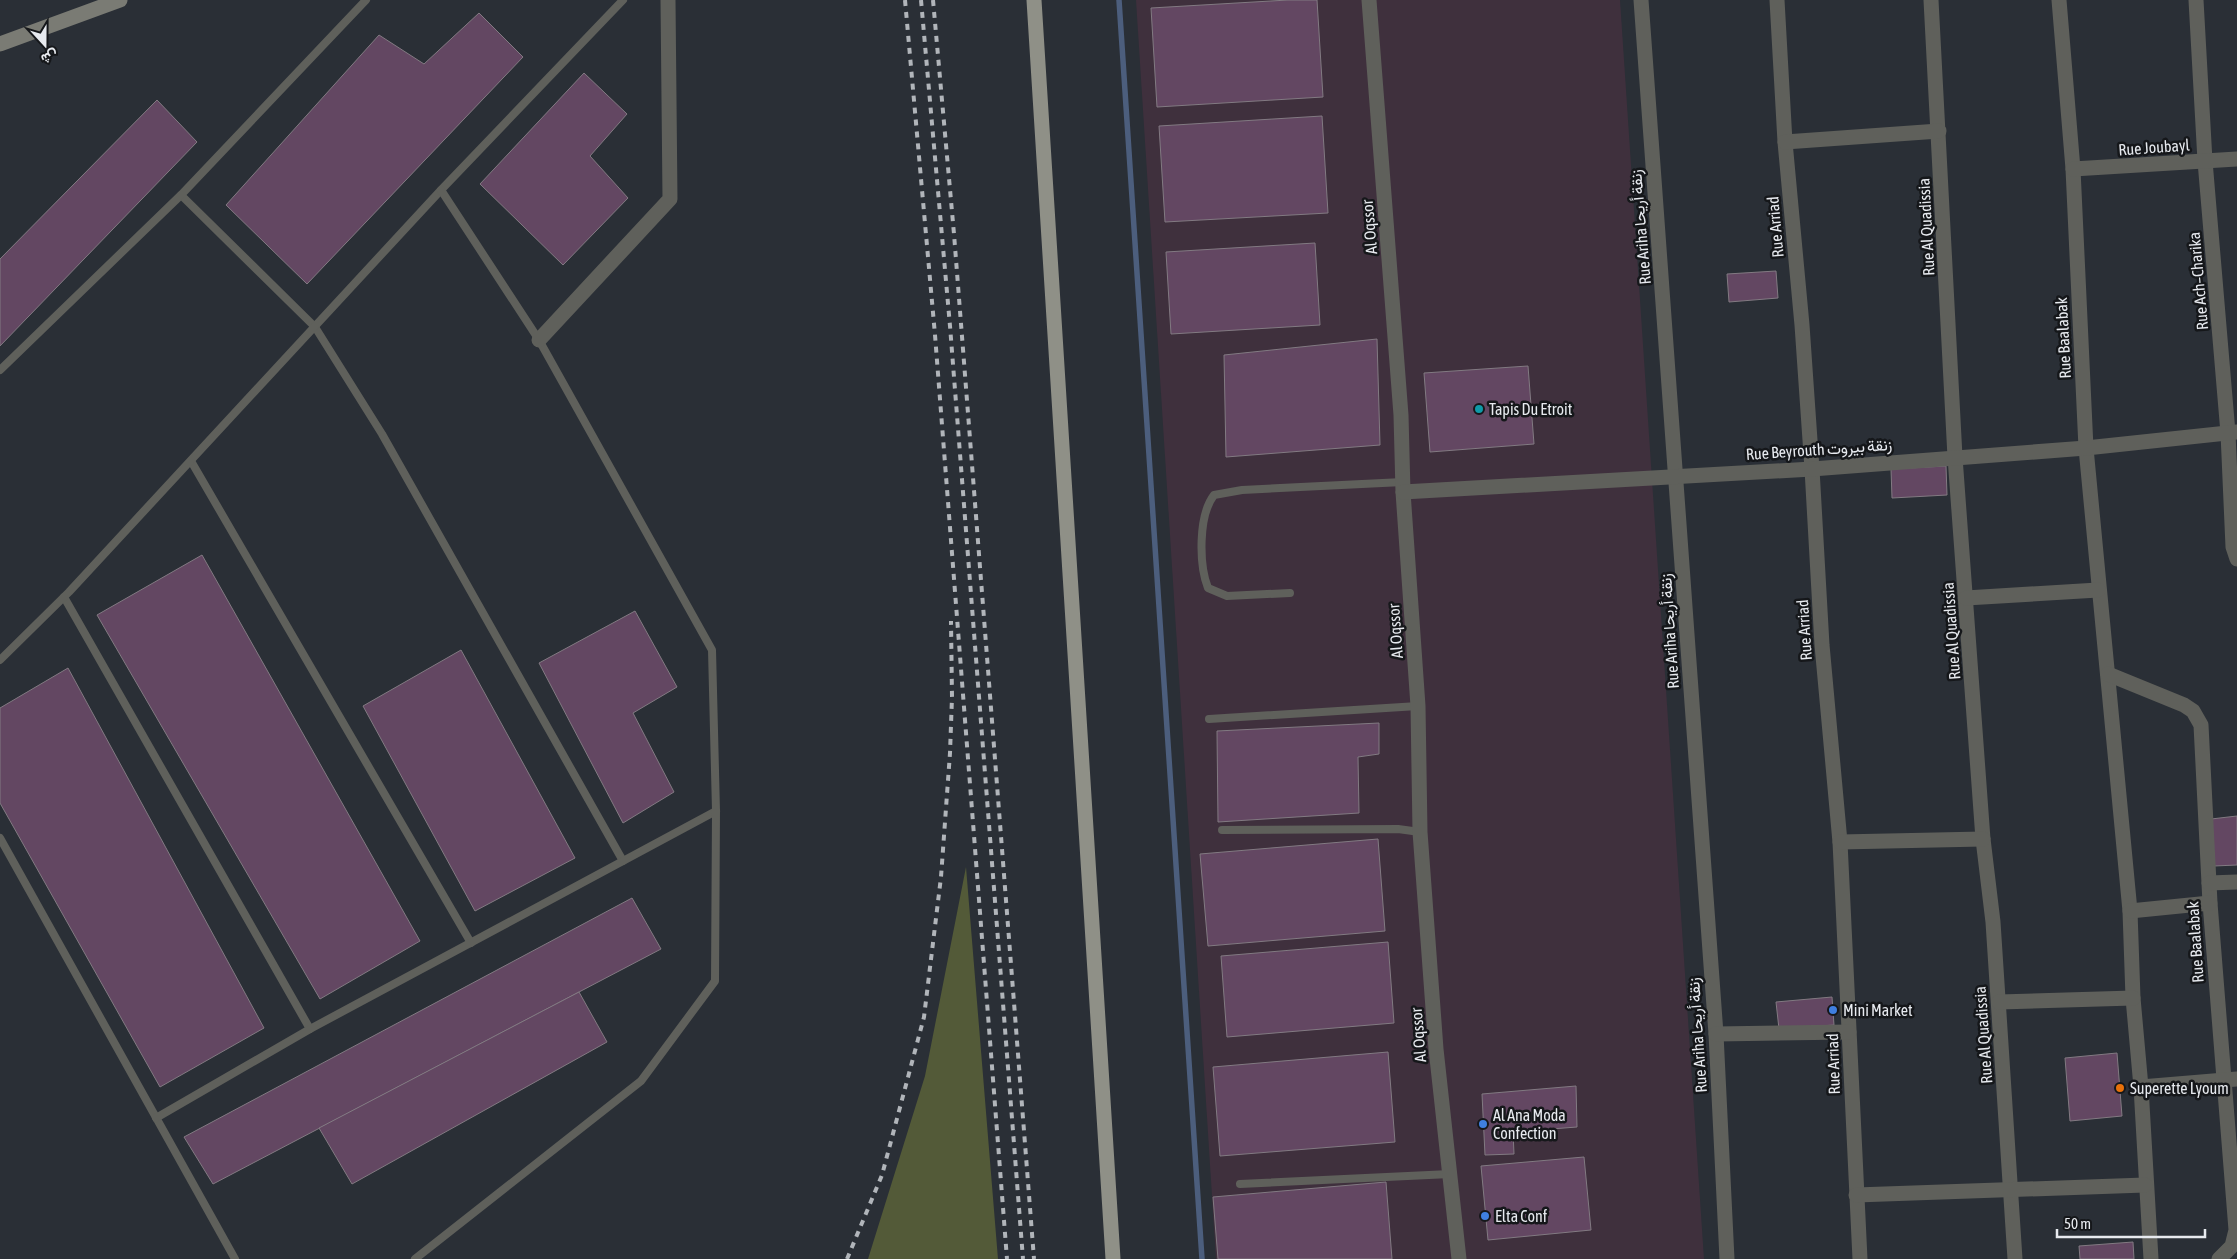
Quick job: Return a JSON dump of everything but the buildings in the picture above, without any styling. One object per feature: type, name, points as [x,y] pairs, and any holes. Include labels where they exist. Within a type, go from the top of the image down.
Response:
[{"type":"main road","points":[[1034,0],[1113,1259]]},
{"type":"street","points":[[0,44],[120,0]]},
{"type":"street","points":[[539,340],[670,199],[668,0]]},
{"type":"street","name":"Al Oqssor","points":[[1368,0],[1400,405],[1403,487],[1418,706],[1420,832],[1436,1049],[1459,1259]]},
{"type":"street","name":"Rue Ariha زنقة أريحا","points":[[1641,0],[1716,1034],[1728,1259]]},
{"type":"street","name":"Rue Arriad","points":[[1777,0],[1785,142],[1802,325],[1822,645],[1840,842],[1860,1259]]},
{"type":"street","name":"Rue Al Quadissia","points":[[1930,0],[1939,131],[1956,457],[1983,840],[1993,922],[1999,1002],[2015,1259]]},
{"type":"street","name":"Rue Baalabak","points":[[2059,0],[2073,170],[2086,448],[2130,911],[2133,998],[2141,1087],[2145,1185],[2151,1259]]},
{"type":"street","name":"Rue Ach–Charika","points":[[2196,0],[2205,161],[2233,433],[2235,553]]},
{"type":"street","points":[[1785,142],[1939,131]]},
{"type":"street","name":"Rue Joubayl","points":[[2073,170],[2237,160]]},
{"type":"street","name":"Rue Beyrouth زنقة بيروت","points":[[1403,487],[1676,478],[2086,448],[2233,433]]},
{"type":"street","points":[[1966,598],[2098,590]]},
{"type":"street","name":"Rue Baalabak","points":[[2108,674],[2184,705],[2198,719],[2201,725],[2210,903],[2230,1079],[2236,1230],[2232,1246],[2219,1259]]},
{"type":"street","points":[[1840,842],[1983,840]]},
{"type":"street","points":[[2209,883],[2237,882]]},
{"type":"street","points":[[2130,911],[2210,903]]},
{"type":"street","points":[[1999,1002],[2133,998]]},
{"type":"street","points":[[1716,1034],[1849,1032]]},
{"type":"street","points":[[2141,1087],[2230,1079]]},
{"type":"street","points":[[1856,1195],[2145,1185]]},
{"type":"lane","points":[[0,370],[181,195],[366,0]]},
{"type":"lane","points":[[0,660],[64,597],[440,190],[624,0]]},
{"type":"lane","points":[[415,1259],[641,1081],[716,980],[716,811],[712,650],[539,340],[440,190]]},
{"type":"lane","points":[[181,195],[315,327],[382,434],[624,861]]},
{"type":"lane","points":[[191,461],[471,943]]},
{"type":"lane","points":[[1290,593],[1227,596],[1208,588],[1203,565],[1203,517],[1207,504],[1214,495],[1242,490],[1403,487]]},
{"type":"lane","points":[[64,597],[310,1029]]},
{"type":"lane","points":[[1209,719],[1418,706]]},
{"type":"lane","points":[[156,1118],[310,1029],[716,811]]},
{"type":"lane","points":[[1222,830],[1398,829],[1420,832]]},
{"type":"lane","points":[[0,838],[235,1259]]},
{"type":"lane","points":[[1240,1184],[1450,1174]]},
{"type":"shaded area","points":[[1136,0],[1620,0],[1704,1259],[1216,1259]]},
{"type":"green space","points":[[966,867],[998,1259],[868,1259],[925,1076]]},
{"type":"waterway","points":[[1119,0],[1202,1259]]},
{"type":"railway","points":[[905,0],[935,335],[1007,1259]]},
{"type":"railway","points":[[921,0],[950,326],[1023,1259]]},
{"type":"railway","points":[[933,0],[954,234],[1034,1259]]},
{"type":"railway","points":[[847,1259],[882,1175],[924,1017],[941,877],[950,753],[952,697],[951,621]]},
{"type":"place","name":"Tapis Du Etroit","points":[[1479,409]]},
{"type":"place","name":"Mini Market","points":[[1833,1010]]},
{"type":"place","name":"Superette Lyoum","points":[[2120,1088]]},
{"type":"place","name":"Al Ana Moda Confection","points":[[1483,1124]]},
{"type":"place","name":"Elta Conf","points":[[1485,1216]]}]
